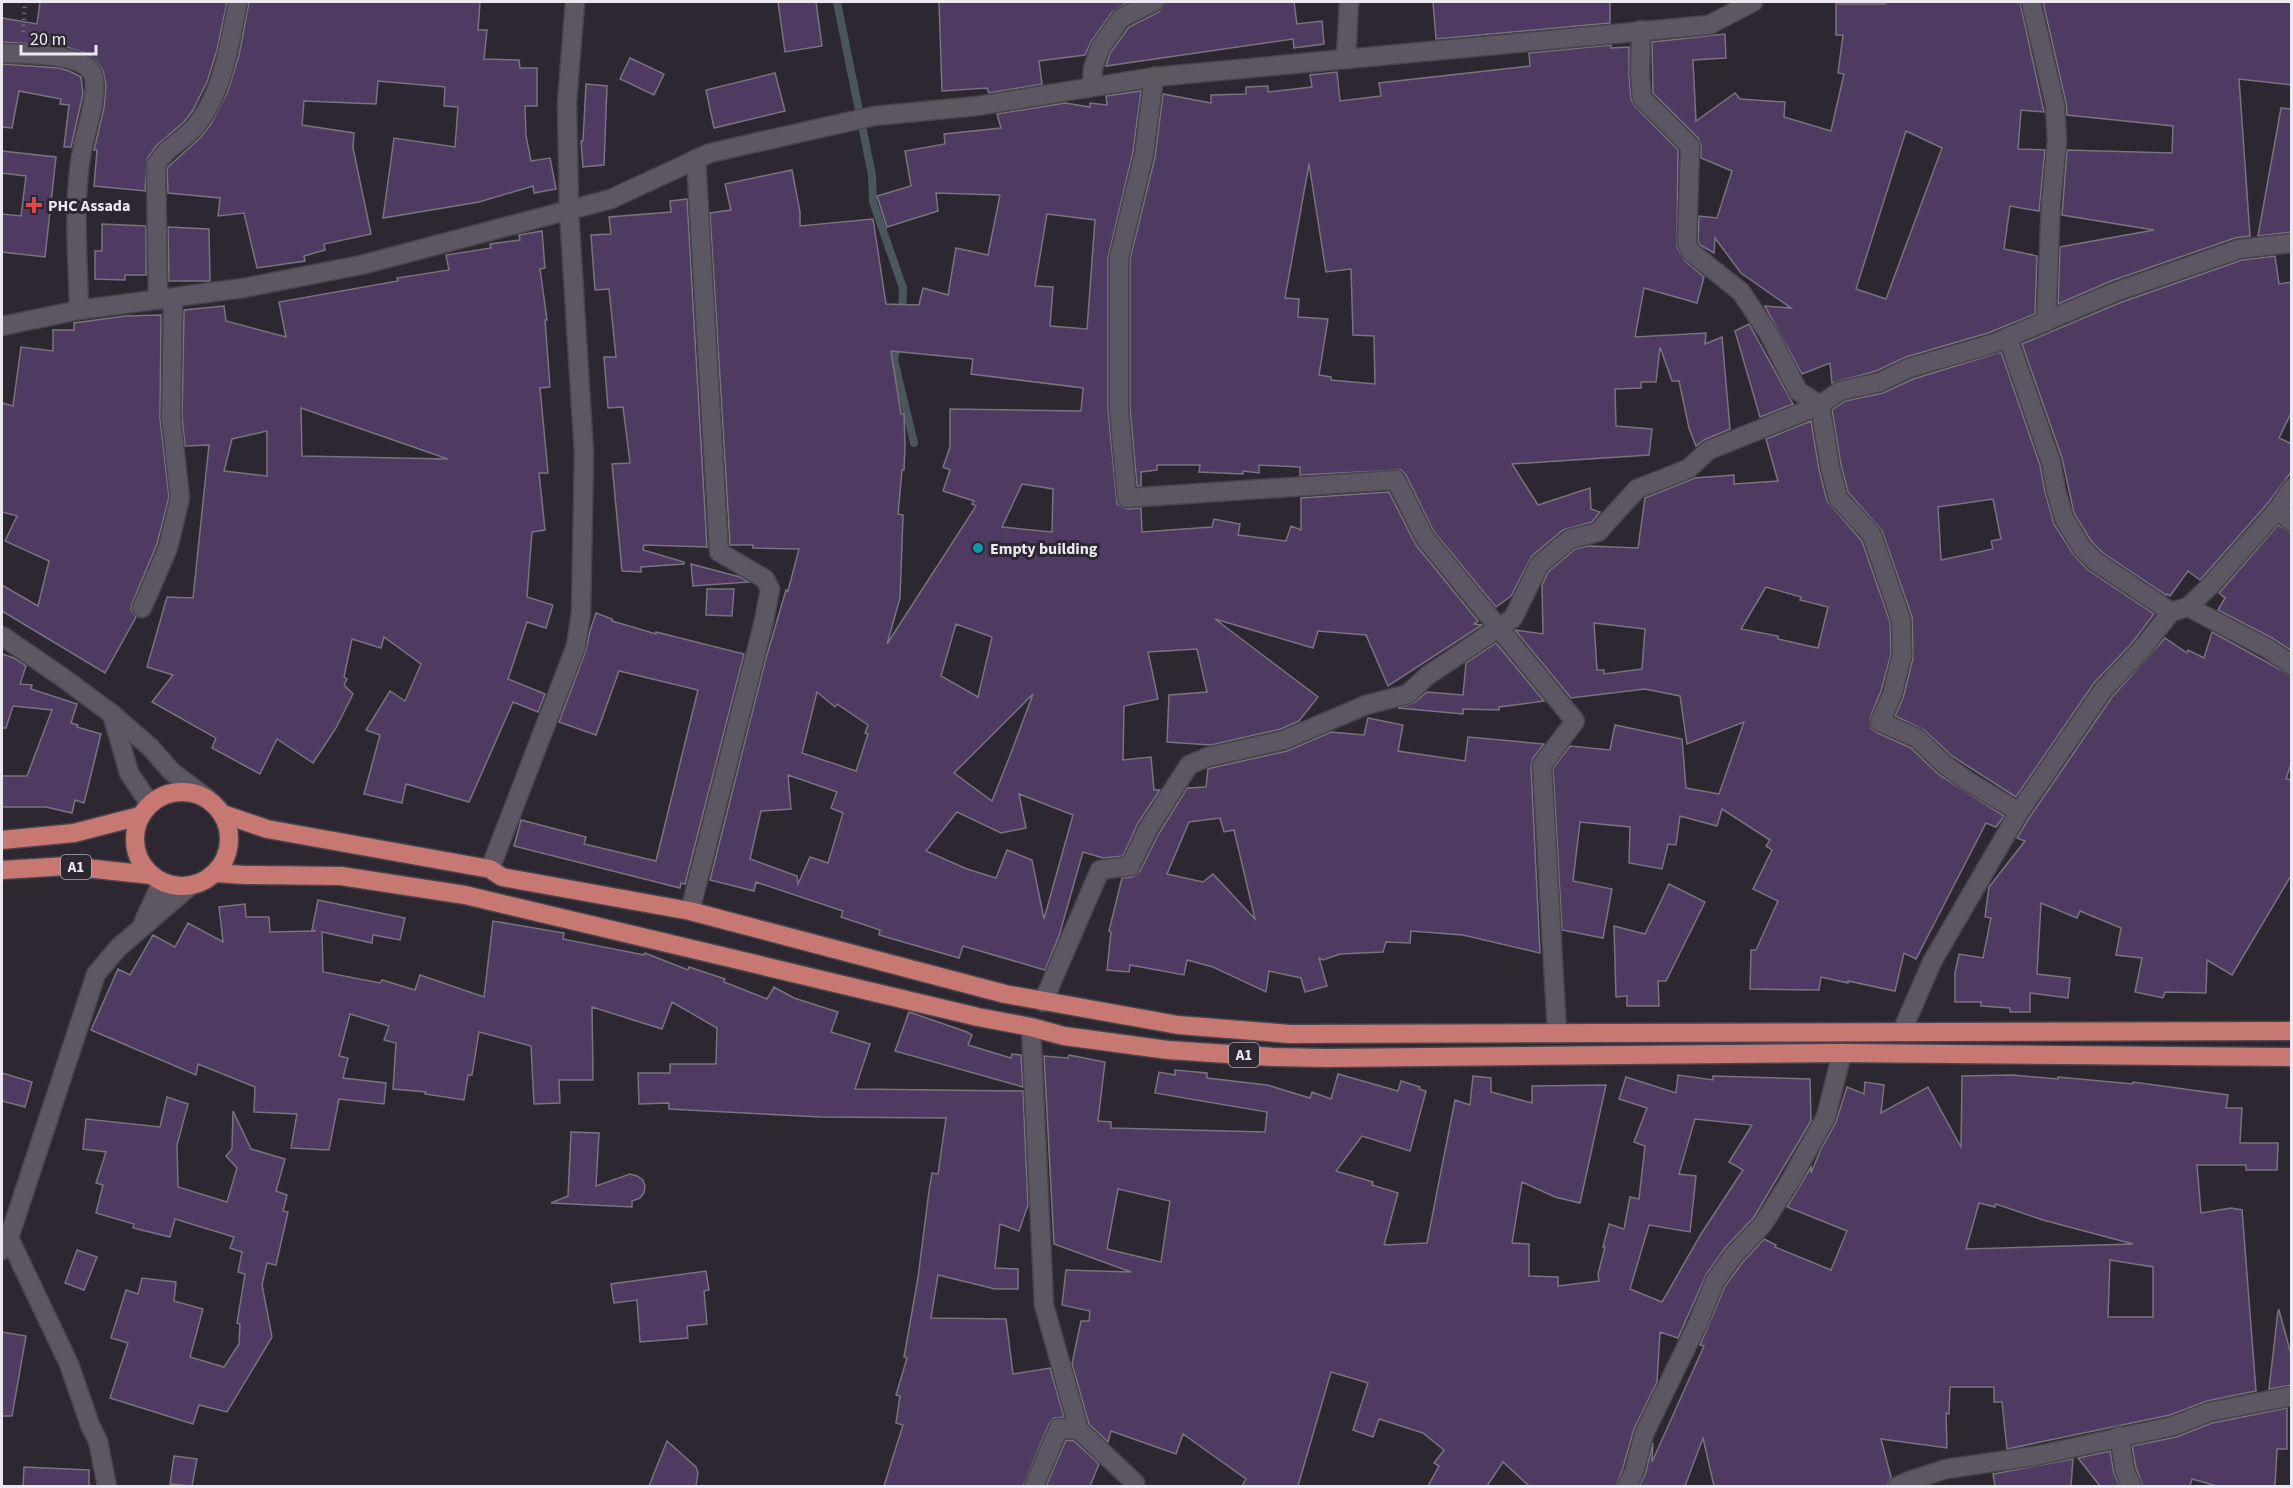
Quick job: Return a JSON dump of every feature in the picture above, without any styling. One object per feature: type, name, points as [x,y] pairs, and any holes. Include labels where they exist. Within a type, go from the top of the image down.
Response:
[{"type":"highway","points":[[178,792],[194,793],[208,799],[223,814],[229,829],[230,845],[225,860],[216,873],[190,886],[175,886],[156,879],[140,862],[135,848],[134,831],[145,810],[163,795],[178,792]]},
{"type":"highway","name":"A1","points":[[2,840],[74,834],[145,810]]},
{"type":"highway","name":"A1","points":[[223,814],[267,829],[490,869],[502,877],[690,911],[1005,994],[1178,1025],[1290,1034],[2292,1031]]},
{"type":"highway","name":"A1","points":[[2,870],[67,866],[156,879]]},
{"type":"highway","name":"A1","points":[[216,873],[341,876],[465,895],[1064,1036],[1168,1050],[1274,1057],[1339,1058],[1842,1053],[2292,1057]]},
{"type":"street","points":[[142,608],[168,548],[180,498],[171,418],[166,299],[156,165],[163,153],[192,130],[211,105],[227,54],[238,2]]},
{"type":"street","points":[[490,869],[576,646],[581,613],[584,454],[569,211],[567,103],[575,2]]},
{"type":"street","points":[[1092,86],[1093,68],[1100,48],[1120,10],[1154,2]]},
{"type":"street","points":[[1346,57],[1349,2]]},
{"type":"street","points":[[2,326],[79,310],[243,288],[361,265],[611,199],[710,153],[874,116],[977,106],[1154,77],[1346,57],[1709,25],[1753,2]]},
{"type":"street","points":[[2031,2],[2055,105],[2057,141],[2051,202],[2046,322]]},
{"type":"street","points":[[1641,30],[1642,98],[1690,147],[1687,243],[1691,252],[1741,292],[1769,334],[1798,391],[1820,405],[1830,467],[1838,498],[1872,535],[1901,620],[1902,655],[1892,695],[1880,722],[1917,738],[1945,765],[2019,812]]},
{"type":"street","points":[[2,53],[76,61],[93,72],[94,92],[79,165],[77,191],[79,310]]},
{"type":"street","points":[[1154,77],[1144,154],[1119,258],[1119,409],[1127,498],[1396,480],[1425,538],[1575,721],[1542,765],[1557,1033]]},
{"type":"street","points":[[690,911],[764,621],[770,589],[765,579],[719,552],[696,159]]},
{"type":"street","points":[[1043,1002],[1100,870],[1130,866],[1153,821],[1189,765],[1217,754],[1284,740],[1366,705],[1408,694],[1427,676],[1513,618],[1539,565],[1570,538],[1598,532],[1637,489],[1688,469],[1709,450],[1820,405],[1849,387],[1880,382],[1909,368],[1992,344],[2115,292],[2239,249],[2292,243]]},
{"type":"street","points":[[2008,338],[2051,462],[2064,518],[2082,548],[2096,562],[2180,610],[2267,648],[2292,664]]},
{"type":"street","points":[[1902,1031],[1932,962],[2019,812],[2103,690],[2180,610],[2210,586],[2277,510],[2292,488]]},
{"type":"street","points":[[2277,510],[2292,522]]},
{"type":"street","points":[[2,636],[112,714],[150,747],[172,772],[208,799]]},
{"type":"street","points":[[112,714],[129,773],[145,810]]},
{"type":"street","points":[[141,928],[156,879]]},
{"type":"street","points":[[107,1486],[98,1440],[90,1425],[69,1364],[5,1244],[96,974],[118,948],[190,886]]},
{"type":"street","points":[[1031,1027],[1044,1305],[1078,1430],[1137,1485]]},
{"type":"street","points":[[1627,1486],[1634,1472],[1644,1434],[1715,1281],[1733,1256],[1763,1224],[1790,1183],[1826,1117],[1842,1053]]},
{"type":"street","points":[[1898,1486],[1946,1469],[2035,1456],[2172,1425],[2209,1412],[2292,1395]]},
{"type":"street","points":[[1034,1486],[1059,1428],[1078,1430]]},
{"type":"street","points":[[2119,1436],[2125,1472],[2132,1486]]},
{"type":"path","points":[[21,54],[25,2]]},
{"type":"building","points":[[40,2],[227,2],[217,50],[207,82],[193,110],[184,122],[156,146],[147,159],[145,191],[94,186],[97,150],[94,150],[104,108],[106,85],[103,71],[97,62],[87,54],[64,46],[2,42],[2,18],[37,24]]},
{"type":"building","points":[[249,2],[480,2],[478,30],[487,30],[484,59],[519,60],[520,68],[537,68],[537,106],[525,106],[526,136],[531,161],[550,158],[556,189],[534,193],[533,186],[479,202],[383,218],[394,138],[455,147],[458,107],[444,106],[445,87],[378,81],[376,104],[304,101],[302,125],[354,133],[353,148],[371,234],[324,244],[325,250],[304,256],[305,261],[257,268],[244,213],[218,216],[220,198],[168,193],[167,168],[200,138],[211,124],[228,91],[239,55]]},
{"type":"building","points":[[778,2],[816,2],[822,46],[785,52]]},
{"type":"building","points":[[939,2],[1129,2],[1112,12],[1091,42],[1085,55],[1039,61],[1042,84],[989,93],[987,88],[942,91]]},
{"type":"building","points":[[1165,2],[1294,2],[1297,24],[1322,21],[1324,44],[1294,48],[1293,39],[1106,66],[1110,53],[1129,27],[1159,12]]},
{"type":"building","points":[[1433,2],[1610,2],[1610,23],[1436,39]]},
{"type":"building","points":[[1885,2],[2020,2],[2044,112],[2021,110],[2018,149],[2045,150],[2039,211],[2010,206],[2004,249],[2037,256],[2035,314],[1988,333],[1906,357],[1876,371],[1832,383],[1830,363],[1802,374],[1765,306],[1791,308],[1741,273],[1715,238],[1714,253],[1700,245],[1698,241],[1699,216],[1717,218],[1732,171],[1701,158],[1698,138],[1653,93],[1652,42],[1725,34],[1726,58],[1693,60],[1696,121],[1735,93],[1740,99],[1785,102],[1784,117],[1831,131],[1844,74],[1838,73],[1843,35],[1836,35],[1836,4],[1885,4]],"holes":[[[1906,131],[1942,148],[1886,299],[1856,289]]]},
{"type":"building","points":[[2043,2],[2292,2],[2292,85],[2239,79],[2250,236],[2235,238],[2111,281],[2058,304],[2060,247],[2154,230],[2062,215],[2067,150],[2172,153],[2173,126],[2067,115]]},
{"type":"building","points":[[1611,45],[1611,48],[1629,47],[1631,99],[1634,105],[1678,150],[1677,247],[1684,260],[1704,277],[1697,303],[1644,288],[1635,337],[1706,333],[1705,344],[1722,337],[1730,429],[1696,446],[1689,428],[1679,381],[1672,381],[1660,347],[1656,382],[1641,382],[1641,388],[1615,389],[1616,426],[1652,429],[1649,455],[1512,464],[1538,505],[1590,488],[1591,509],[1600,512],[1592,522],[1563,530],[1532,556],[1511,596],[1496,607],[1434,532],[1406,475],[1401,470],[1300,475],[1300,467],[1259,465],[1259,473],[1243,471],[1243,474],[1199,472],[1200,465],[1157,465],[1157,470],[1141,472],[1141,486],[1137,486],[1130,408],[1130,259],[1155,157],[1163,94],[1211,103],[1211,95],[1246,94],[1246,87],[1268,86],[1268,92],[1312,87],[1310,75],[1337,72],[1340,101],[1381,96],[1379,83],[1530,66],[1529,53]],"holes":[[[1309,164],[1326,272],[1351,269],[1353,335],[1374,336],[1375,384],[1331,380],[1331,377],[1319,375],[1328,319],[1298,317],[1299,299],[1285,298]]]},
{"type":"building","points":[[630,58],[664,74],[654,95],[620,79]]},
{"type":"building","points":[[2,64],[59,68],[81,77],[83,94],[71,147],[64,147],[69,105],[60,104],[61,99],[19,91],[12,128],[2,127]]},
{"type":"building","points":[[775,73],[785,111],[714,128],[706,90]]},
{"type":"building","points":[[586,84],[607,86],[604,165],[583,167],[581,141],[583,141]]},
{"type":"building","points":[[1141,91],[1133,152],[1108,258],[1108,409],[1117,504],[1127,509],[1141,508],[1142,532],[1212,527],[1214,519],[1240,524],[1238,535],[1286,541],[1291,526],[1301,530],[1301,498],[1389,492],[1416,545],[1478,621],[1474,624],[1482,625],[1388,686],[1366,635],[1318,631],[1313,648],[1215,619],[1318,697],[1299,721],[1281,729],[1211,745],[1167,742],[1169,695],[1207,692],[1197,649],[1148,652],[1158,699],[1124,706],[1123,760],[1151,757],[1154,790],[1160,790],[1138,823],[1123,856],[1103,858],[1083,852],[1059,936],[1045,970],[963,946],[959,958],[879,935],[880,930],[841,917],[843,911],[756,882],[754,891],[710,880],[766,658],[799,549],[730,545],[710,213],[731,210],[725,184],[792,170],[800,212],[800,226],[873,219],[886,304],[919,305],[923,288],[948,295],[956,248],[988,255],[1000,195],[936,193],[938,211],[887,227],[877,196],[911,186],[905,151],[945,144],[944,134],[1001,128],[997,114],[1065,103],[1090,107],[1090,103],[1107,105],[1106,96]],"holes":[[[1047,214],[1095,220],[1087,329],[1050,326],[1053,287],[1035,286]],[[891,351],[973,359],[971,374],[1083,388],[1081,411],[950,409],[950,447],[943,467],[950,470],[943,491],[974,501],[972,504],[976,506],[887,644],[900,598],[903,515],[898,514],[902,470],[904,470],[904,414],[901,414]],[[1022,484],[1053,489],[1052,532],[1002,527]],[[956,624],[992,637],[978,697],[941,676]],[[817,692],[835,707],[837,704],[868,725],[865,733],[868,734],[856,771],[802,753]],[[1033,694],[1011,753],[992,801],[954,773]],[[788,775],[837,792],[831,808],[843,813],[828,863],[810,857],[798,884],[797,876],[750,859],[761,811],[791,809]],[[1019,794],[1073,815],[1044,919],[1032,860],[1007,850],[996,878],[967,869],[926,851],[957,812],[1001,833],[1026,828]]]},
{"type":"building","points":[[2281,108],[2292,109],[2292,232],[2258,236]]},
{"type":"building","points":[[2,151],[56,157],[45,257],[2,252],[2,214],[21,216],[26,176],[2,173]]},
{"type":"building","points":[[687,199],[707,547],[644,545],[643,550],[684,562],[684,564],[641,567],[641,572],[622,571],[612,464],[630,463],[623,407],[608,408],[604,357],[616,357],[609,289],[595,290],[591,235],[611,234],[609,217],[671,212],[670,201]]},
{"type":"building","points":[[102,224],[146,226],[146,275],[125,275],[125,280],[95,279],[95,251],[102,251]]},
{"type":"building","points":[[168,227],[209,229],[210,281],[169,281]]},
{"type":"building","points":[[542,231],[545,268],[540,269],[547,320],[545,320],[550,387],[540,388],[548,473],[539,473],[545,530],[532,532],[527,597],[553,605],[546,628],[527,622],[508,679],[545,694],[538,712],[513,702],[469,802],[406,784],[402,803],[364,794],[380,735],[366,730],[390,691],[405,701],[421,664],[384,637],[381,648],[352,639],[344,677],[347,679],[344,685],[353,694],[336,728],[313,763],[277,739],[260,774],[212,748],[216,738],[152,702],[173,675],[147,667],[167,597],[193,598],[209,445],[185,446],[182,417],[184,310],[224,306],[226,321],[286,337],[279,302],[449,270],[446,255],[491,248],[490,244],[520,240],[519,235]],"holes":[[[301,408],[448,459],[302,456]],[[267,431],[267,476],[224,471],[232,439]]]},
{"type":"building","points":[[2275,256],[2279,284],[2292,282],[2292,411],[2279,438],[2292,444],[2292,471],[2268,503],[2200,580],[2188,571],[2170,596],[2166,595],[2103,553],[2091,541],[2074,513],[2062,458],[2022,344],[2119,303],[2242,260]]},
{"type":"building","points":[[161,315],[160,418],[169,497],[157,544],[132,604],[131,610],[136,617],[105,673],[2,611],[2,585],[38,606],[49,561],[5,541],[17,516],[2,512],[2,403],[13,406],[21,347],[53,351],[53,330],[74,330],[74,323],[126,316]]},
{"type":"building","points":[[1749,324],[1793,404],[1760,417],[1735,331]]},
{"type":"building","points":[[2001,352],[2040,465],[2054,524],[2073,554],[2088,570],[2154,614],[2132,643],[2094,683],[2016,797],[1952,756],[1924,730],[1895,716],[1903,698],[1913,658],[1912,617],[1882,531],[1848,492],[1832,410],[1845,401],[1883,393],[1913,379]],"holes":[[[1993,499],[2001,539],[1991,541],[1993,549],[1941,560],[1938,507]]]},
{"type":"building","points":[[1811,421],[1827,501],[1862,541],[1890,622],[1891,654],[1881,691],[1870,718],[1871,728],[1911,748],[1938,774],[2004,816],[1996,827],[1986,823],[1916,959],[1904,953],[1895,991],[1821,977],[1819,990],[1750,989],[1751,950],[1756,950],[1778,901],[1753,889],[1772,850],[1766,846],[1770,840],[1722,809],[1717,826],[1680,816],[1676,845],[1668,844],[1662,869],[1629,863],[1630,827],[1580,822],[1573,881],[1612,889],[1603,938],[1562,930],[1553,768],[1570,746],[1610,750],[1615,725],[1682,739],[1686,788],[1719,794],[1744,722],[1687,744],[1680,696],[1645,689],[1571,698],[1515,630],[1543,634],[1542,585],[1548,572],[1575,549],[1588,546],[1638,548],[1645,498],[1695,478],[1734,475],[1734,484],[1778,481],[1766,439]],"holes":[[[1766,587],[1801,597],[1800,600],[1828,607],[1818,648],[1778,639],[1778,636],[1741,629]],[[1594,623],[1645,629],[1642,669],[1604,674],[1604,670],[1597,670]]]},
{"type":"building","points":[[2278,525],[2292,533],[2292,651],[2218,610],[2225,598],[2219,593]]},
{"type":"building","points":[[691,564],[740,577],[749,582],[693,586]]},
{"type":"building","points":[[707,589],[734,589],[732,616],[706,615]]},
{"type":"building","points":[[596,613],[612,621],[656,634],[656,632],[744,654],[685,884],[681,883],[680,888],[514,846],[521,820],[586,837],[584,844],[656,861],[698,690],[619,671],[596,735],[559,722],[586,650]]},
{"type":"building","points":[[2212,632],[2292,676],[2292,761],[2286,779],[2292,780],[2292,874],[2232,975],[2207,960],[2206,993],[2165,992],[2163,998],[2135,992],[2142,958],[2116,955],[2121,928],[2080,911],[2077,918],[2041,903],[2037,974],[2070,978],[2068,998],[2030,993],[2030,1012],[2010,1012],[2010,1008],[1981,1006],[1981,1002],[1955,1002],[1955,973],[1959,954],[1983,958],[1991,918],[1985,917],[1989,887],[2025,841],[2017,838],[2112,697],[2165,638],[2187,653],[2188,650],[2204,658]]},
{"type":"building","points":[[1496,643],[1544,701],[1499,707],[1499,710],[1463,709],[1463,714],[1398,708],[1415,702],[1427,692],[1463,695],[1466,663]]},
{"type":"building","points":[[2,654],[26,666],[20,684],[32,685],[31,689],[77,704],[71,723],[101,734],[84,803],[75,800],[72,813],[46,807],[2,807],[2,776],[27,776],[52,710],[13,706],[6,728],[2,728]]},
{"type":"building","points":[[1368,718],[1403,725],[1398,751],[1465,761],[1468,737],[1544,744],[1533,758],[1531,766],[1540,953],[1463,935],[1411,931],[1410,943],[1386,942],[1383,952],[1340,954],[1323,960],[1319,958],[1327,986],[1305,992],[1301,978],[1269,971],[1266,992],[1213,967],[1187,960],[1184,975],[1130,965],[1129,972],[1107,970],[1111,932],[1109,931],[1122,878],[1132,877],[1140,871],[1158,835],[1187,788],[1206,787],[1208,769],[1287,751],[1331,732],[1364,735]],"holes":[[[1220,818],[1224,832],[1234,830],[1255,919],[1213,874],[1203,882],[1167,874],[1189,822]]]},
{"type":"building","points":[[1669,884],[1705,902],[1666,981],[1658,981],[1659,1006],[1627,1006],[1627,996],[1616,997],[1614,926],[1645,934]]},
{"type":"building","points":[[318,900],[405,918],[400,940],[373,935],[372,943],[322,932],[323,972],[380,983],[382,980],[415,990],[420,975],[484,997],[493,921],[564,933],[563,939],[644,955],[645,953],[688,970],[689,967],[725,979],[724,982],[767,999],[774,987],[794,998],[838,1012],[831,1032],[870,1044],[855,1089],[1023,1091],[1028,1205],[1019,1231],[1000,1224],[995,1268],[1018,1269],[1018,1289],[995,1289],[938,1275],[931,1318],[1006,1319],[1013,1374],[1050,1368],[1064,1417],[1054,1418],[1049,1424],[1023,1486],[884,1486],[903,1425],[896,1423],[900,1396],[896,1395],[907,1358],[904,1357],[918,1278],[929,1191],[932,1173],[938,1174],[946,1118],[821,1117],[669,1109],[669,1103],[639,1104],[638,1073],[670,1073],[670,1064],[716,1064],[717,1028],[672,1002],[662,1029],[592,1007],[593,1080],[559,1080],[560,1103],[534,1104],[531,1046],[479,1032],[472,1075],[468,1075],[464,1100],[425,1094],[426,1092],[393,1089],[396,1043],[384,1040],[389,1026],[350,1014],[339,1056],[348,1058],[343,1078],[386,1083],[384,1104],[339,1099],[329,1150],[291,1148],[297,1114],[254,1112],[255,1087],[198,1064],[196,1075],[91,1030],[118,969],[130,975],[153,935],[175,947],[188,923],[223,942],[219,907],[245,904],[246,917],[269,917],[270,932],[316,931],[312,930]]},
{"type":"building","points":[[909,1012],[967,1032],[972,1035],[968,1045],[1011,1058],[1012,1054],[1021,1055],[1023,1087],[895,1051]]},
{"type":"building","points":[[1069,1055],[1105,1062],[1098,1121],[1111,1122],[1111,1128],[1265,1132],[1267,1112],[1155,1093],[1159,1072],[1175,1075],[1175,1070],[1207,1073],[1207,1078],[1267,1085],[1310,1098],[1312,1092],[1331,1099],[1338,1074],[1398,1091],[1401,1081],[1420,1087],[1419,1089],[1426,1091],[1410,1151],[1362,1136],[1336,1171],[1373,1182],[1372,1185],[1398,1193],[1384,1245],[1427,1243],[1455,1100],[1470,1105],[1473,1076],[1491,1078],[1491,1092],[1532,1103],[1532,1086],[1606,1085],[1580,1203],[1555,1197],[1522,1182],[1512,1243],[1529,1244],[1529,1276],[1558,1277],[1558,1286],[1599,1281],[1598,1274],[1609,1224],[1624,1229],[1630,1197],[1639,1199],[1645,1146],[1634,1142],[1647,1108],[1619,1099],[1626,1077],[1676,1093],[1678,1075],[1713,1080],[1713,1076],[1810,1079],[1811,1121],[1754,1217],[1725,1248],[1706,1275],[1678,1338],[1660,1332],[1657,1382],[1634,1429],[1616,1486],[1529,1486],[1503,1462],[1487,1486],[1428,1486],[1439,1466],[1434,1463],[1444,1450],[1423,1433],[1379,1419],[1373,1437],[1353,1430],[1368,1383],[1331,1372],[1298,1486],[1242,1486],[1246,1479],[1183,1434],[1176,1454],[1111,1431],[1108,1442],[1089,1424],[1072,1364],[1081,1321],[1089,1321],[1090,1311],[1062,1305],[1066,1270],[1131,1272],[1054,1244],[1044,1056],[1068,1058]],"holes":[[[1695,1119],[1752,1125],[1729,1162],[1743,1170],[1701,1234],[1662,1302],[1630,1289],[1649,1225],[1690,1232],[1696,1176],[1679,1174]],[[1118,1189],[1170,1201],[1161,1262],[1107,1249]]]},
{"type":"building","points":[[2,1073],[32,1082],[25,1107],[2,1101]]},
{"type":"building","points":[[2012,1075],[2133,1084],[2133,1082],[2228,1095],[2226,1108],[2242,1108],[2240,1143],[2278,1143],[2277,1170],[2246,1170],[2246,1165],[2197,1165],[2201,1213],[2231,1208],[2242,1210],[2256,1391],[2207,1401],[2170,1415],[2007,1449],[2002,1402],[1994,1402],[1994,1387],[1950,1387],[1949,1414],[1946,1413],[1947,1448],[1881,1439],[1891,1477],[1887,1486],[1714,1486],[1703,1438],[1685,1486],[1639,1486],[1645,1475],[1653,1443],[1652,1462],[1704,1346],[1700,1345],[1725,1286],[1742,1263],[1764,1239],[1776,1245],[1775,1247],[1831,1270],[1847,1231],[1787,1207],[1811,1167],[1811,1173],[1836,1122],[1847,1087],[1864,1094],[1865,1082],[1884,1085],[1881,1113],[1928,1087],[1961,1147],[1962,1076]],"holes":[[[1979,1203],[1995,1207],[1996,1204],[2043,1220],[2133,1244],[1966,1249]],[[2110,1260],[2153,1267],[2153,1317],[2108,1317]]]},
{"type":"building","points":[[167,1097],[188,1104],[177,1145],[178,1187],[227,1202],[237,1168],[226,1156],[232,1149],[233,1111],[251,1149],[285,1159],[276,1191],[287,1195],[283,1211],[288,1212],[276,1265],[267,1263],[262,1285],[272,1337],[227,1412],[199,1405],[193,1424],[110,1398],[128,1343],[111,1338],[126,1290],[138,1294],[142,1278],[176,1282],[174,1301],[203,1309],[190,1357],[224,1367],[239,1344],[240,1324],[237,1323],[245,1274],[238,1272],[242,1252],[230,1248],[234,1237],[175,1219],[170,1237],[133,1228],[134,1224],[96,1213],[103,1185],[96,1183],[106,1152],[83,1149],[86,1119],[160,1127]]},
{"type":"building","points":[[571,1132],[599,1133],[596,1186],[630,1174],[643,1180],[644,1193],[640,1198],[632,1201],[632,1207],[551,1203],[568,1196]]},
{"type":"building","points":[[77,1250],[97,1257],[84,1290],[65,1283]]},
{"type":"building","points":[[706,1271],[709,1290],[704,1291],[707,1324],[687,1326],[688,1338],[640,1342],[637,1300],[614,1303],[611,1284]]},
{"type":"building","points":[[2278,1311],[2292,1358],[2292,1385],[2269,1389]]},
{"type":"building","points":[[2,1332],[26,1336],[12,1416],[2,1416]]},
{"type":"building","points":[[2287,1408],[2287,1449],[2277,1449],[2275,1486],[2217,1486],[2192,1479],[2190,1486],[2143,1486],[2136,1468],[2132,1446],[2176,1437],[2212,1423]]},
{"type":"building","points":[[1066,1440],[1074,1441],[1099,1464],[1090,1486],[1046,1486]]},
{"type":"building","points":[[667,1441],[696,1467],[698,1473],[696,1486],[649,1486]]},
{"type":"building","points":[[2110,1451],[2114,1474],[2120,1486],[2100,1486],[2078,1458]]},
{"type":"building","points":[[174,1456],[197,1459],[192,1486],[170,1484]]},
{"type":"building","points":[[2073,1459],[2071,1486],[1995,1486],[1993,1474]]},
{"type":"building","points":[[24,1467],[89,1470],[89,1486],[23,1486]]},
{"type":"waterway","points":[[837,2],[872,175],[873,202],[903,288],[902,313]]},
{"type":"waterway","points":[[898,342],[894,360],[914,443]]},
{"type":"place","name":"PHC Assada","points":[[34,205]]},
{"type":"place","name":"Empty building","points":[[978,548]]}]
